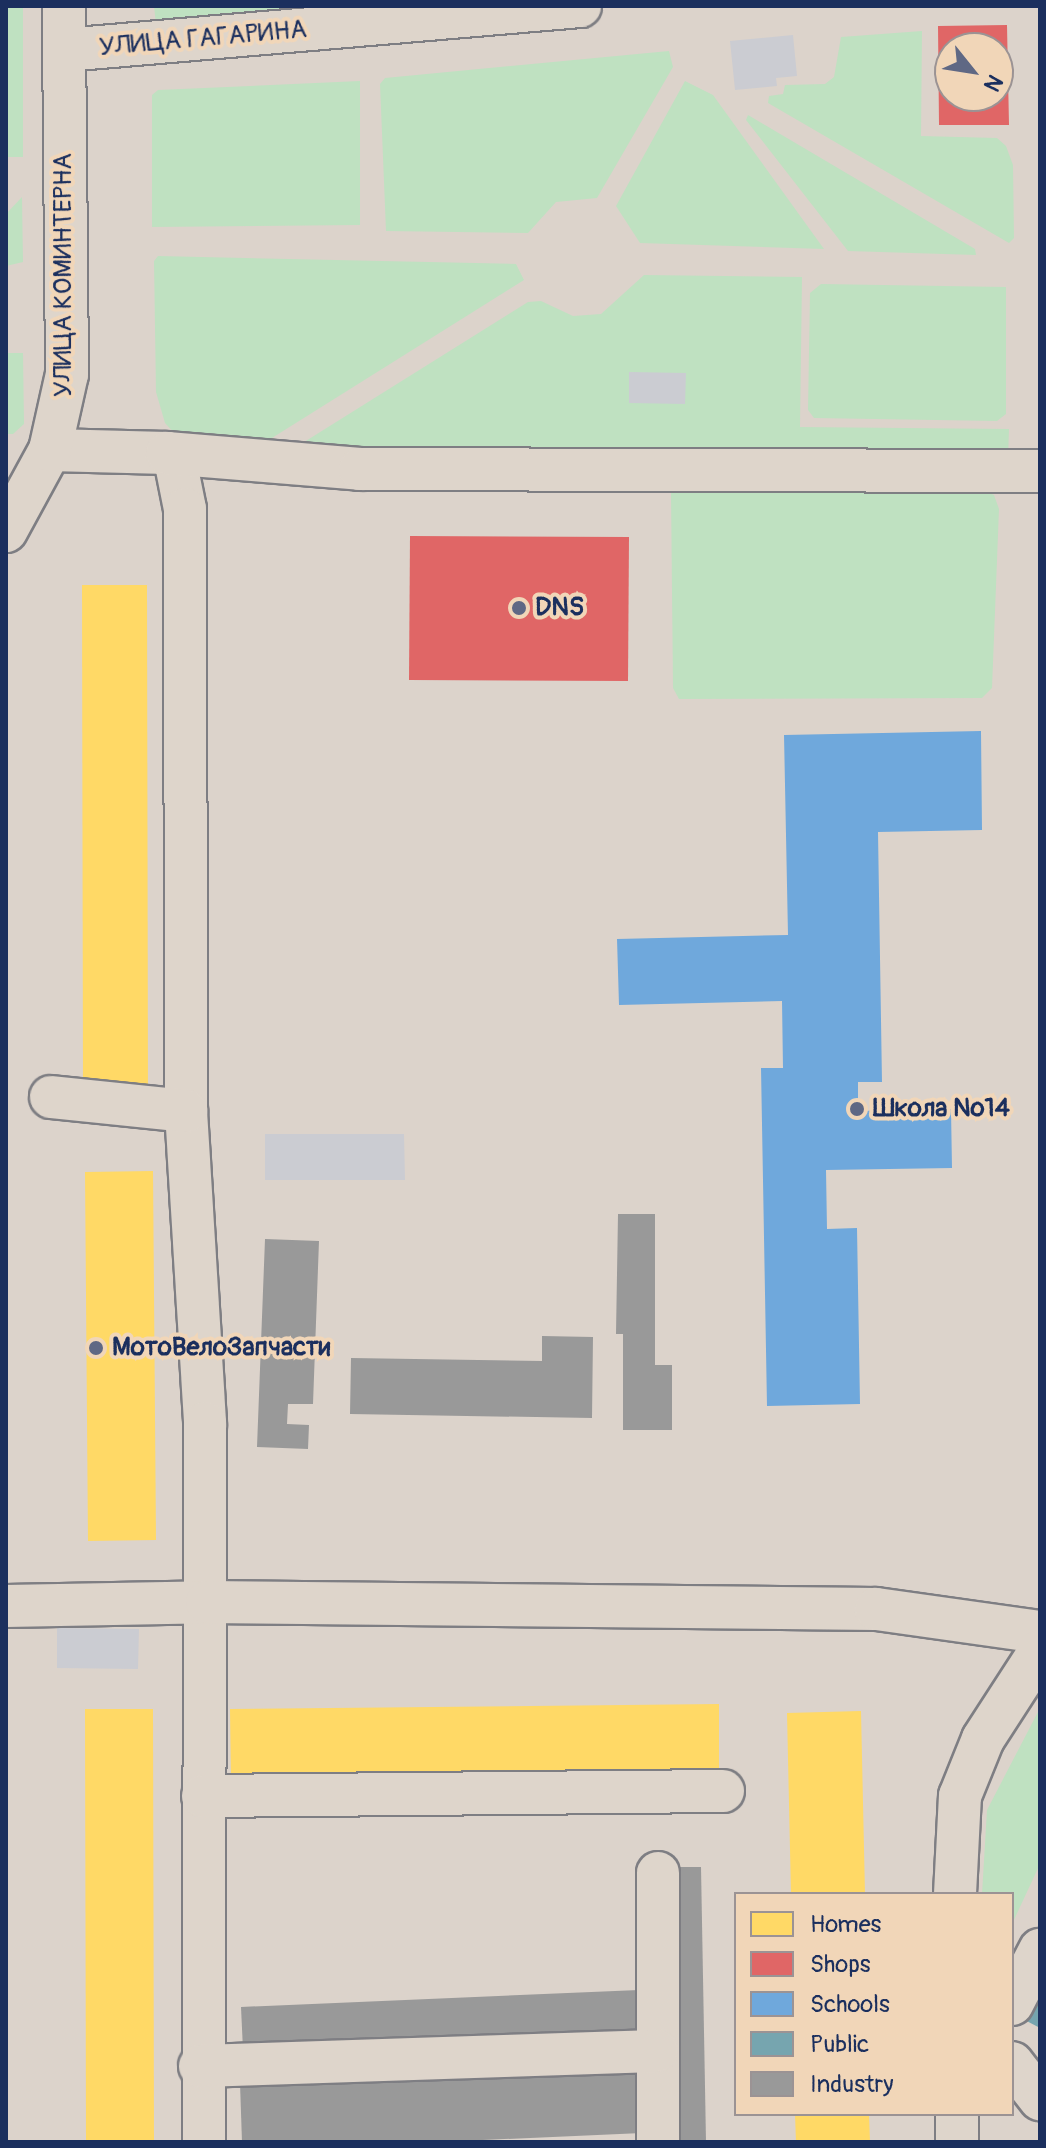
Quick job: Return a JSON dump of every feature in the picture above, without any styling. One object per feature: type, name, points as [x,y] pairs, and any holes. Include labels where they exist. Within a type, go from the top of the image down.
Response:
[{"type":"street","name":"УЛИЦА КОМИНТЕРНА","points":[[6,531],[50,450],[67,374],[64,6]]},
{"type":"street","name":"УЛИЦА ГАГАРИНА","points":[[65,50],[580,6]]},
{"type":"street","points":[[50,450],[153,449],[167,453],[360,469],[1040,471]]},
{"type":"street","points":[[167,453],[176,464],[185,509],[186,1111],[205,1423],[207,1602],[200,2066],[204,2142]]},
{"type":"street","points":[[51,1097],[186,1111]]},
{"type":"street","points":[[6,1606],[207,1602],[876,1609],[1040,1632]]},
{"type":"street","points":[[955,1892],[960,1796],[983,1739],[1040,1651]]},
{"type":"street","points":[[203,1796],[723,1791]]},
{"type":"street","points":[[658,1873],[658,2142]]},
{"type":"street","points":[[1014,2000],[1040,1950]]},
{"type":"street","points":[[200,2066],[657,2051]]},
{"type":"street","points":[[1014,2066],[1040,2099]]},
{"type":"street","points":[[957,2116],[957,2142]]},
{"type":"green space","points":[[6,6],[23,6],[23,157],[6,157]]},
{"type":"green space","points":[[154,6],[356,6],[157,33]]},
{"type":"green space","points":[[922,31],[921,136],[997,138],[1006,146],[1013,165],[1014,238],[1009,243],[768,103],[769,96],[783,94],[785,85],[825,84],[834,77],[841,37]]},
{"type":"green space","points":[[669,51],[673,67],[597,198],[556,202],[528,233],[386,231],[380,84],[385,78]]},
{"type":"green space","points":[[360,81],[360,225],[152,227],[152,95],[158,90]]},
{"type":"green space","points":[[685,81],[713,95],[824,249],[640,243],[616,206]]},
{"type":"green space","points":[[748,115],[975,249],[976,255],[848,251],[746,120]]},
{"type":"green space","points":[[22,197],[23,262],[6,266],[6,214]]},
{"type":"green space","points":[[158,256],[516,264],[524,280],[253,450],[176,435],[165,423],[156,392],[154,261]]},
{"type":"green space","points":[[644,275],[802,277],[800,427],[1009,429],[1008,460],[301,451],[301,444],[528,302],[541,301],[573,316],[601,314]]},
{"type":"green space","points":[[821,284],[1006,287],[1006,414],[997,421],[814,418],[808,410],[810,293]]},
{"type":"green space","points":[[6,353],[23,353],[24,424],[13,434],[6,434]]},
{"type":"green space","points":[[681,486],[978,488],[994,495],[999,509],[992,688],[982,698],[679,699],[673,688],[671,493]]},
{"type":"green space","points":[[1040,1708],[1040,1864],[1014,1920],[1014,1892],[982,1892],[987,1810]]},
{"type":"building: Homes","points":[[82,585],[147,585],[148,1097],[83,1097]]},
{"type":"building: Homes","points":[[153,1171],[156,1540],[88,1541],[85,1172]]},
{"type":"building: Homes","points":[[719,1704],[719,1777],[231,1782],[230,1709]]},
{"type":"building: Homes","points":[[85,1709],[153,1709],[154,2142],[86,2142]]},
{"type":"building: Homes","points":[[861,1711],[865,1892],[791,1892],[787,1713]]},
{"type":"building: Homes","points":[[795,2116],[869,2116],[870,2142],[796,2142]]},
{"type":"building: Shops","points":[[1007,25],[1007,32],[938,32],[938,26]]},
{"type":"building: Shops","points":[[939,112],[1009,112],[1009,125],[939,125]]},
{"type":"building: Shops","name":"DNS","points":[[410,536],[629,537],[628,681],[409,680]]},
{"type":"building: Schools","points":[[981,731],[982,830],[878,832],[882,1082],[858,1082],[858,1111],[951,1109],[952,1168],[826,1170],[827,1229],[857,1228],[860,1404],[767,1406],[761,1068],[783,1068],[782,1001],[619,1005],[617,939],[788,935],[784,735]]},
{"type":"building: Public","points":[[1040,1983],[1040,2028],[1021,2018]]},
{"type":"building: Industry","points":[[618,1214],[655,1214],[655,1365],[672,1365],[672,1430],[623,1430],[623,1334],[616,1334]]},
{"type":"building: Industry","points":[[265,1239],[319,1241],[313,1404],[288,1404],[287,1424],[309,1425],[308,1449],[257,1447]]},
{"type":"building: Industry","points":[[542,1336],[593,1337],[592,1418],[350,1414],[351,1358],[542,1361]]},
{"type":"building: Industry","points":[[668,1867],[701,1867],[706,2142],[673,2142]]},
{"type":"building: Industry","points":[[639,1990],[641,2032],[243,2050],[241,2007]]},
{"type":"building: Industry","points":[[639,2065],[642,2133],[439,2142],[242,2142],[240,2083]]},
{"type":"building: Other","points":[[793,35],[797,76],[776,78],[777,86],[735,90],[730,41]]},
{"type":"building: Other","points":[[629,372],[686,373],[685,404],[629,403]]},
{"type":"building: Other","points":[[265,1134],[404,1134],[405,1180],[265,1180]]},
{"type":"building: Other","points":[[57,1628],[139,1629],[138,1669],[57,1668]]},
{"type":"place","name":"DNS","points":[[519,608]]},
{"type":"place","name":"Школа №14","points":[[857,1109]]},
{"type":"place","name":"МотоВелоЗапчасти","points":[[96,1348]]}]
